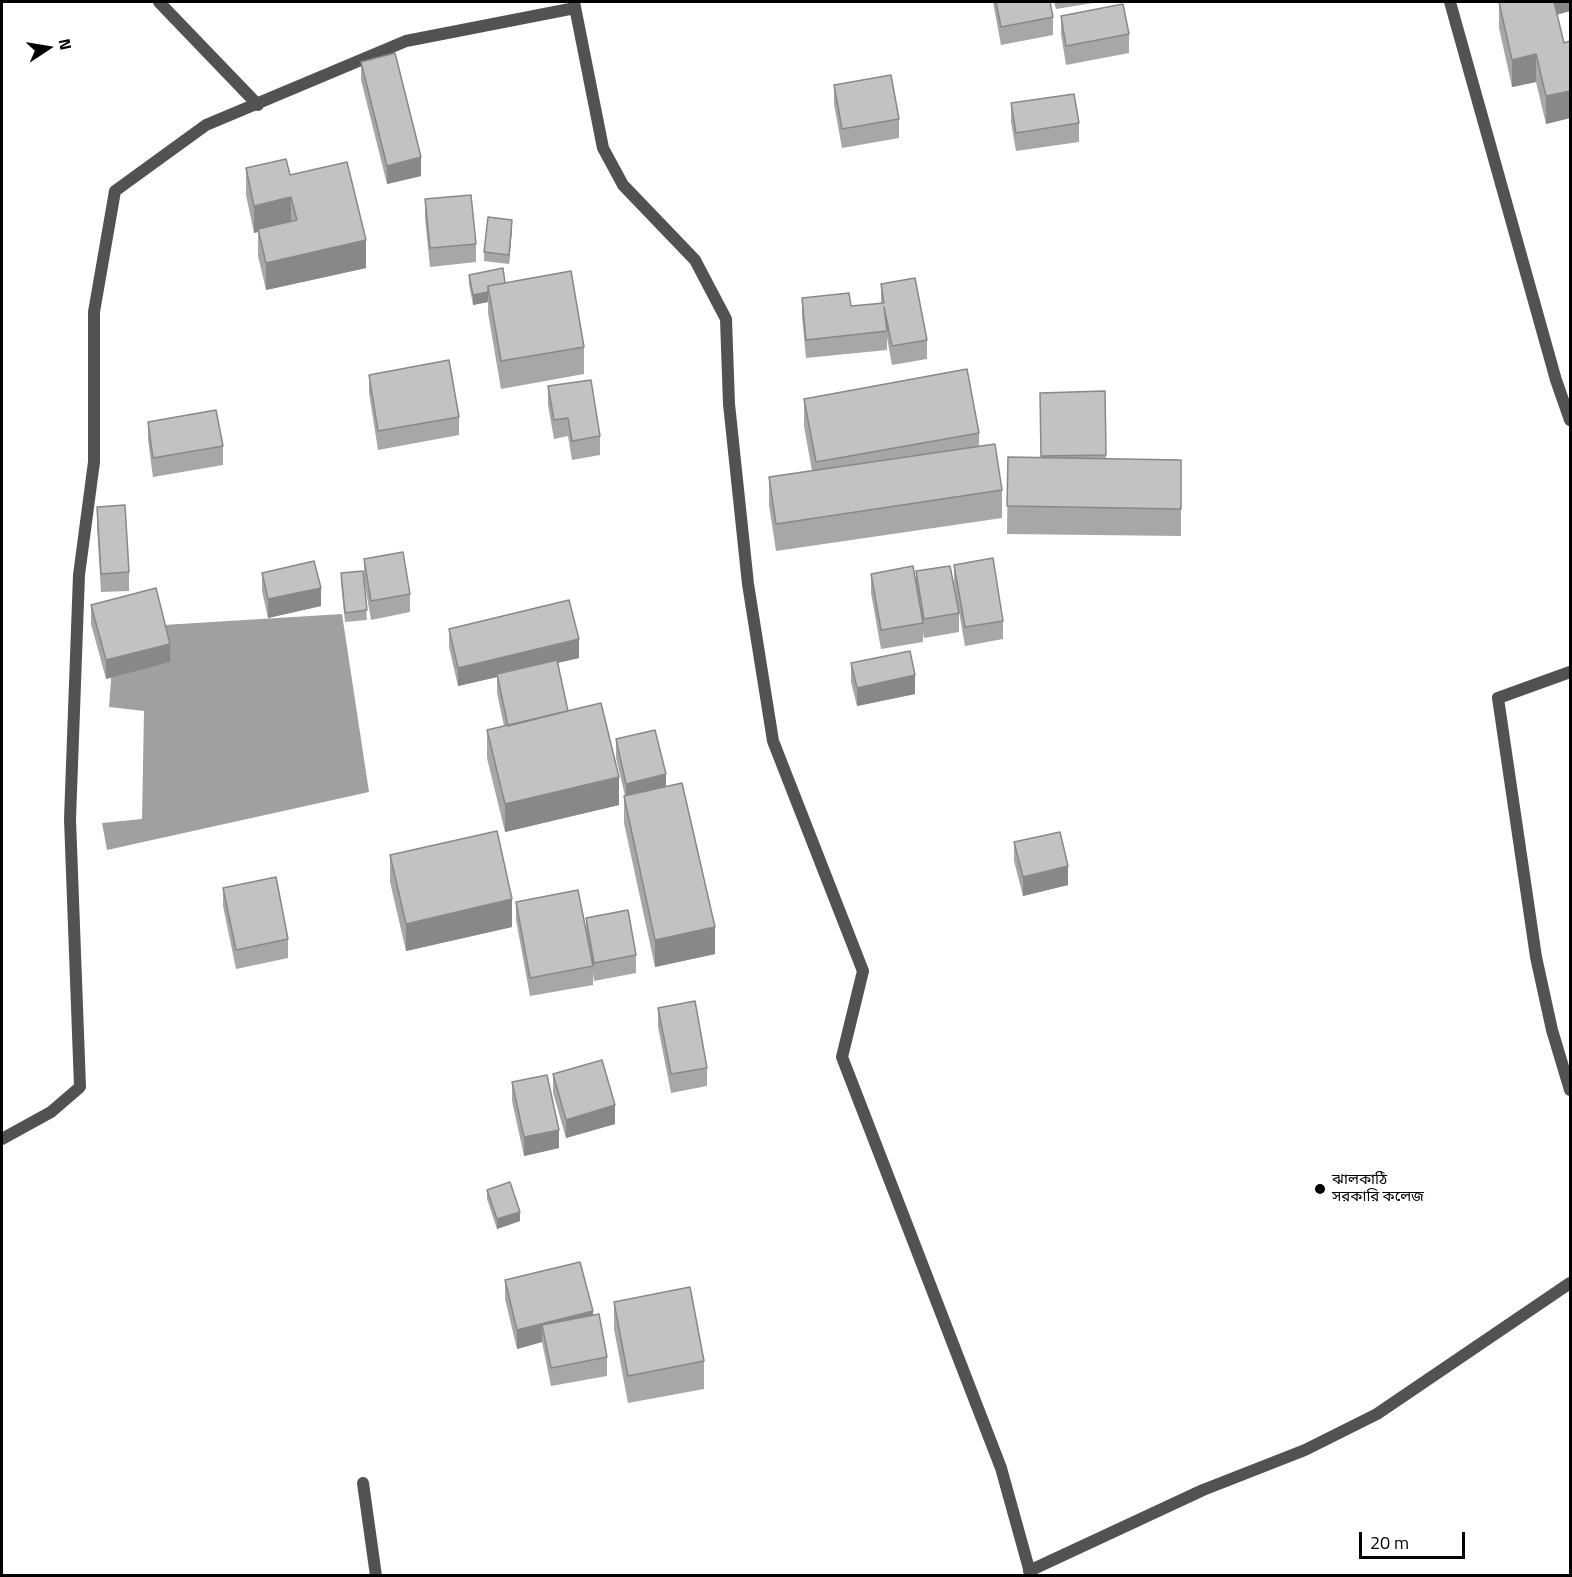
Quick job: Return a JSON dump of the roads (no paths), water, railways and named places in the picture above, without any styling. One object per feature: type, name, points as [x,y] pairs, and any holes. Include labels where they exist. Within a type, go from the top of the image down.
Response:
[{"type":"street","points":[[159,2],[258,105]]},
{"type":"street","points":[[1450,2],[1556,380],[1570,420]]},
{"type":"street","points":[[2,1139],[51,1112],[80,1087],[70,819],[79,575],[94,462],[94,312],[114,191],[206,125],[406,41],[574,5],[603,148],[623,185],[695,260],[726,319],[729,404],[748,584],[773,741],[863,971],[842,1057],[1001,1468],[1030,1573],[1203,1490],[1305,1450],[1377,1414],[1570,1283]]},
{"type":"street","points":[[1570,672],[1498,698],[1536,957],[1552,1030],[1570,1090]]},
{"type":"street","points":[[363,1483],[376,1575]]},
{"type":"place","name":"ঝালকাঠি সরকারি কলেজ","points":[[1320,1189]]}]
